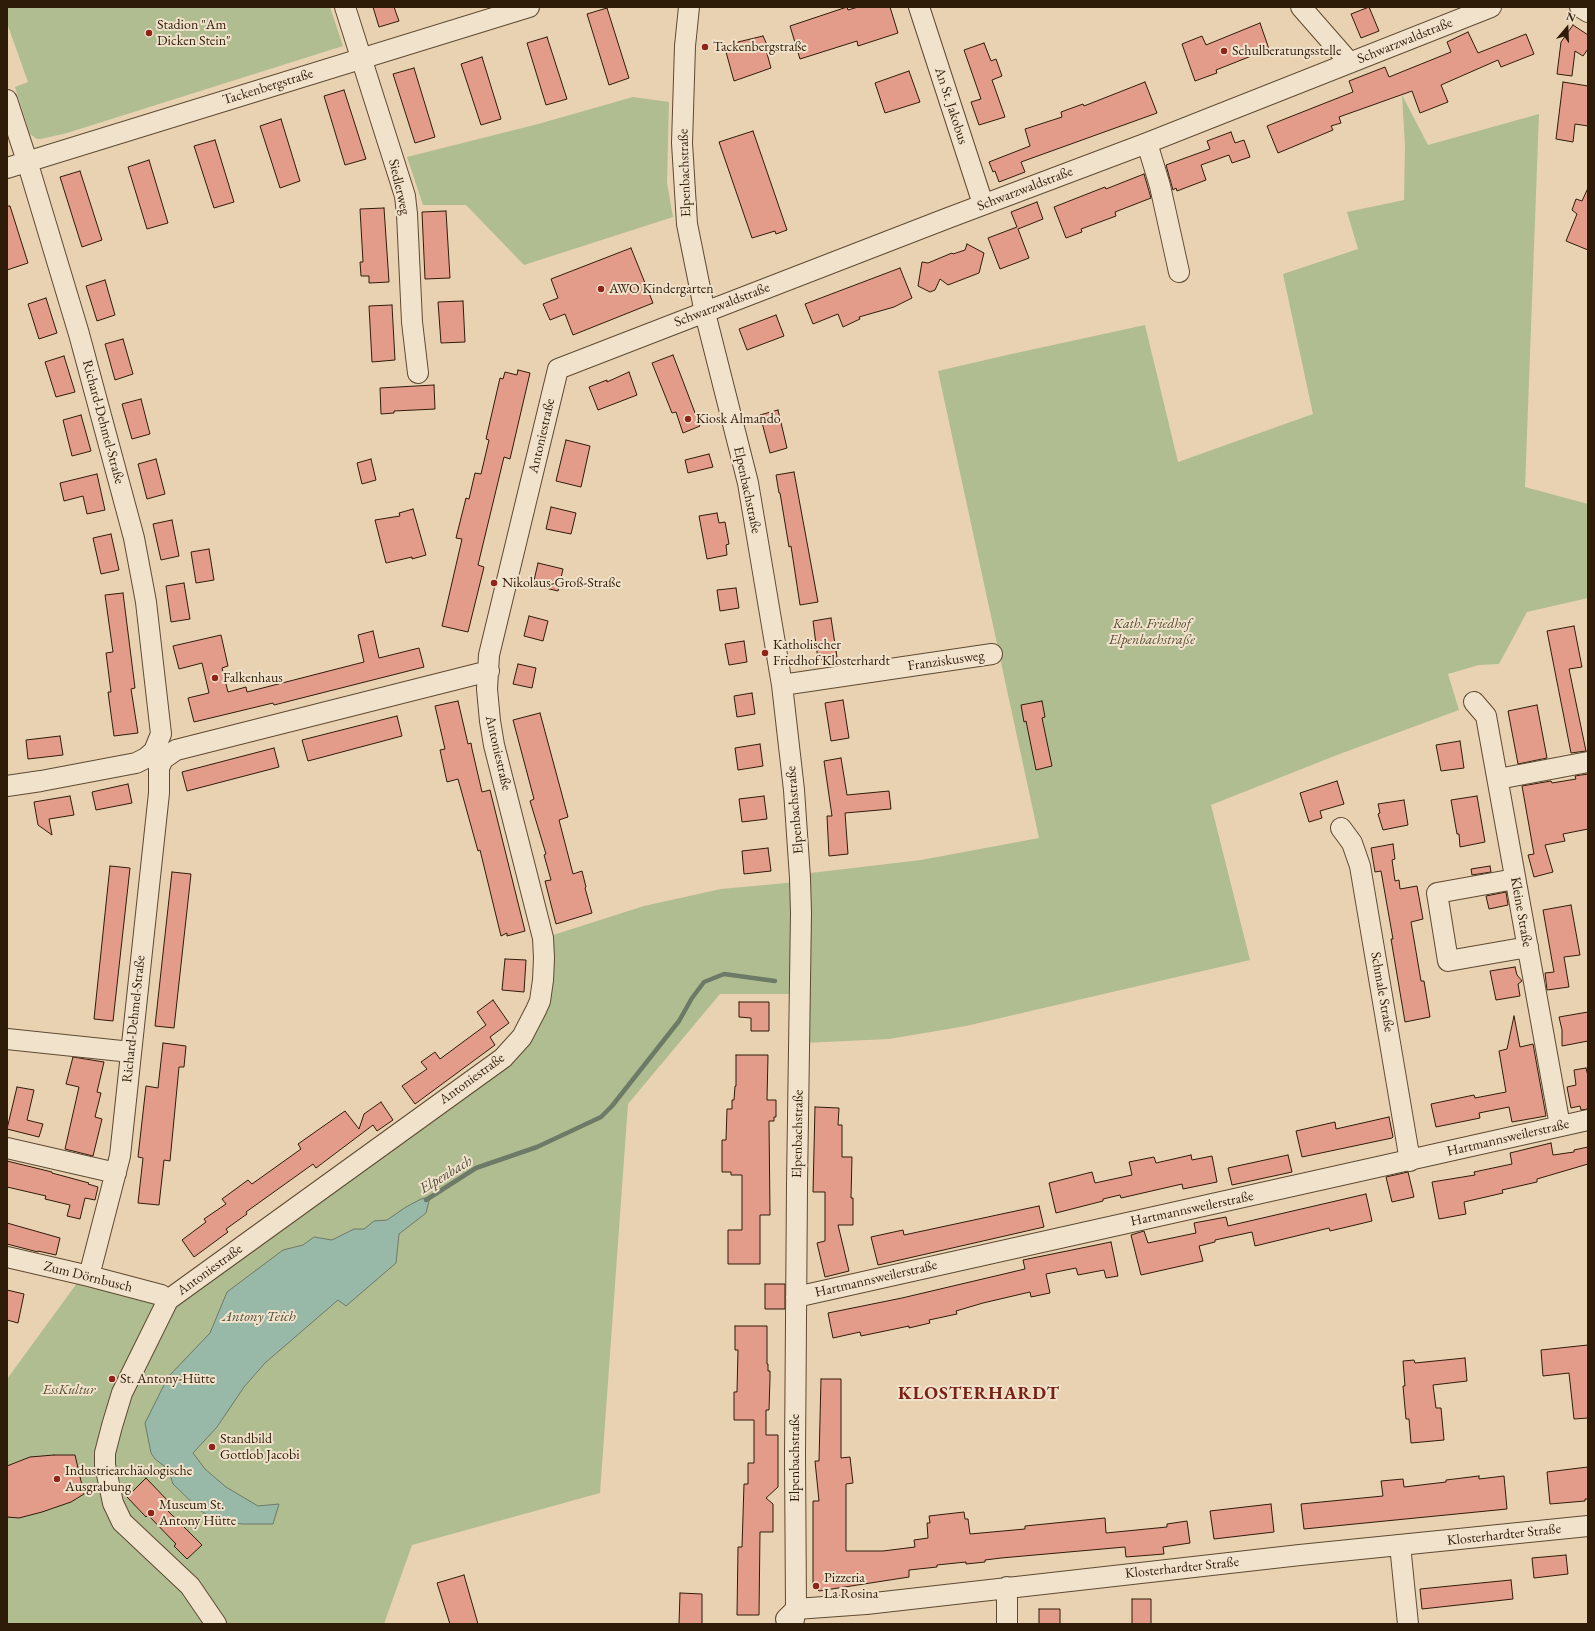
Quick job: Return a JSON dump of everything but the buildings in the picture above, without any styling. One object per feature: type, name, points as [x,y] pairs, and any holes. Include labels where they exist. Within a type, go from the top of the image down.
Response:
[{"type":"street","name":"Siedlerweg","points":[[345,7],[405,196],[412,322],[418,373]]},
{"type":"street","name":"Tackenbergstraße","points":[[7,168],[529,7]]},
{"type":"street","name":"Elpenbachstraße","points":[[689,7],[682,143],[687,224],[705,312],[748,483],[782,685],[794,790],[801,900],[796,1298],[795,1617]]},
{"type":"street","name":"An St. Jakobus","points":[[919,7],[984,204]]},
{"type":"street","points":[[1301,7],[1350,63]]},
{"type":"street","name":"Schwarzwaldstraße","points":[[558,369],[984,204],[1147,143],[1491,7]]},
{"type":"street","points":[[1580,7],[1588,12]]},
{"type":"street","name":"Richard-Dehmel-Straße","points":[[7,100],[79,334],[134,538],[149,622],[161,734],[158,755],[159,793],[120,1156],[89,1276]]},
{"type":"street","points":[[1147,143],[1160,186],[1179,272]]},
{"type":"street","name":"Antoniestraße","points":[[216,1624],[190,1586],[122,1522],[113,1503],[106,1471],[105,1453],[122,1393],[168,1300],[503,1058],[522,1037],[540,1001],[544,958],[543,938],[494,745],[488,704],[490,655],[558,369]]},
{"type":"street","name":"Franziskusweg","points":[[782,685],[992,654]]},
{"type":"street","points":[[7,786],[136,763],[146,758],[176,750],[489,671]]},
{"type":"street","name":"Kleine Straße","points":[[1474,702],[1486,716],[1560,1126]]},
{"type":"street","points":[[1498,780],[1588,762]]},
{"type":"street","name":"Schmale Straße","points":[[1341,828],[1352,843],[1360,866],[1410,1161]]},
{"type":"street","points":[[1516,879],[1437,892],[1448,961],[1528,947]]},
{"type":"street","points":[[7,1038],[131,1052]]},
{"type":"street","name":"Hartmannsweilerstraße","points":[[796,1298],[1588,1120]]},
{"type":"street","points":[[7,1148],[116,1173]]},
{"type":"street","name":"Zum Dörnbusch","points":[[7,1257],[161,1295],[168,1300]]},
{"type":"street","name":"Klosterhardter Straße","points":[[795,1617],[866,1604],[1007,1587],[1588,1526]]},
{"type":"street","points":[[1400,1545],[1408,1624]]},
{"type":"street","points":[[1007,1587],[1007,1624]]},
{"type":"street","points":[[781,1624],[795,1617]]},
{"type":"green space","points":[[7,7],[330,7],[343,46],[67,133],[37,139],[30,134],[15,87],[28,82],[7,23]]},
{"type":"green space","name":"Kath. Friedhof Elpenbachstraße","points":[[1402,95],[1428,145],[1539,114],[1525,487],[1588,504],[1588,598],[1527,612],[1499,664],[1479,665],[1448,674],[1459,710],[1337,755],[1211,805],[1250,960],[966,1026],[889,1039],[804,1043],[802,874],[921,860],[1039,838],[938,371],[1145,325],[1178,462],[1313,414],[1283,274],[1358,249],[1347,212],[1404,200],[1405,146]]},
{"type":"green space","points":[[633,97],[669,102],[667,183],[673,217],[524,265],[466,205],[423,205],[407,157],[538,124]]},
{"type":"green space","name":"EssKultur","points":[[797,882],[797,994],[720,994],[628,1104],[600,1493],[412,1545],[384,1624],[7,1624],[7,1379],[80,1279],[173,1304],[526,1037],[547,937],[644,906],[721,889]]},
{"type":"water","name":"Antony Teich","points":[[430,1197],[426,1213],[399,1234],[396,1263],[346,1306],[338,1300],[265,1363],[244,1387],[217,1427],[193,1453],[205,1469],[226,1487],[258,1506],[279,1504],[273,1524],[242,1524],[215,1520],[201,1511],[173,1484],[168,1469],[155,1459],[151,1453],[145,1423],[168,1377],[210,1333],[227,1292],[283,1250],[303,1245],[314,1237],[332,1240],[354,1229],[364,1229],[374,1221],[387,1220],[406,1207],[421,1199]]},
{"type":"waterway","name":"Elpenbach","points":[[426,1200],[476,1168],[537,1147],[601,1117],[612,1106],[679,1021],[692,998],[704,982],[724,974],[775,981]]},
{"type":"place","name":"Stadion \"Am Dicken Stein\"","points":[[149,33]]},
{"type":"place","name":"Tackenbergstraße","points":[[705,47]]},
{"type":"place","name":"Schulberatungsstelle","points":[[1224,51]]},
{"type":"place","name":"AWO Kindergarten","points":[[601,289]]},
{"type":"place","name":"Kiosk Almando","points":[[688,419]]},
{"type":"place","name":"Nikolaus-Groß-Straße","points":[[494,583]]},
{"type":"place","name":"Katholischer Friedhof Klosterhardt","points":[[765,653]]},
{"type":"place","name":"Falkenhaus","points":[[215,678]]},
{"type":"place","name":"St. Antony-Hütte","points":[[112,1379]]},
{"type":"place","name":"Standbild Gottlob Jacobi","points":[[212,1447]]},
{"type":"place","name":"Industriearchäologische Ausgrabung","points":[[57,1479]]},
{"type":"place","name":"Museum St. Antony Hütte","points":[[151,1513]]},
{"type":"place","name":"Pizzeria La Rosina","points":[[816,1586]]},
{"type":"district","name":"KLOSTERHARDT","points":[[979,1394]]}]
